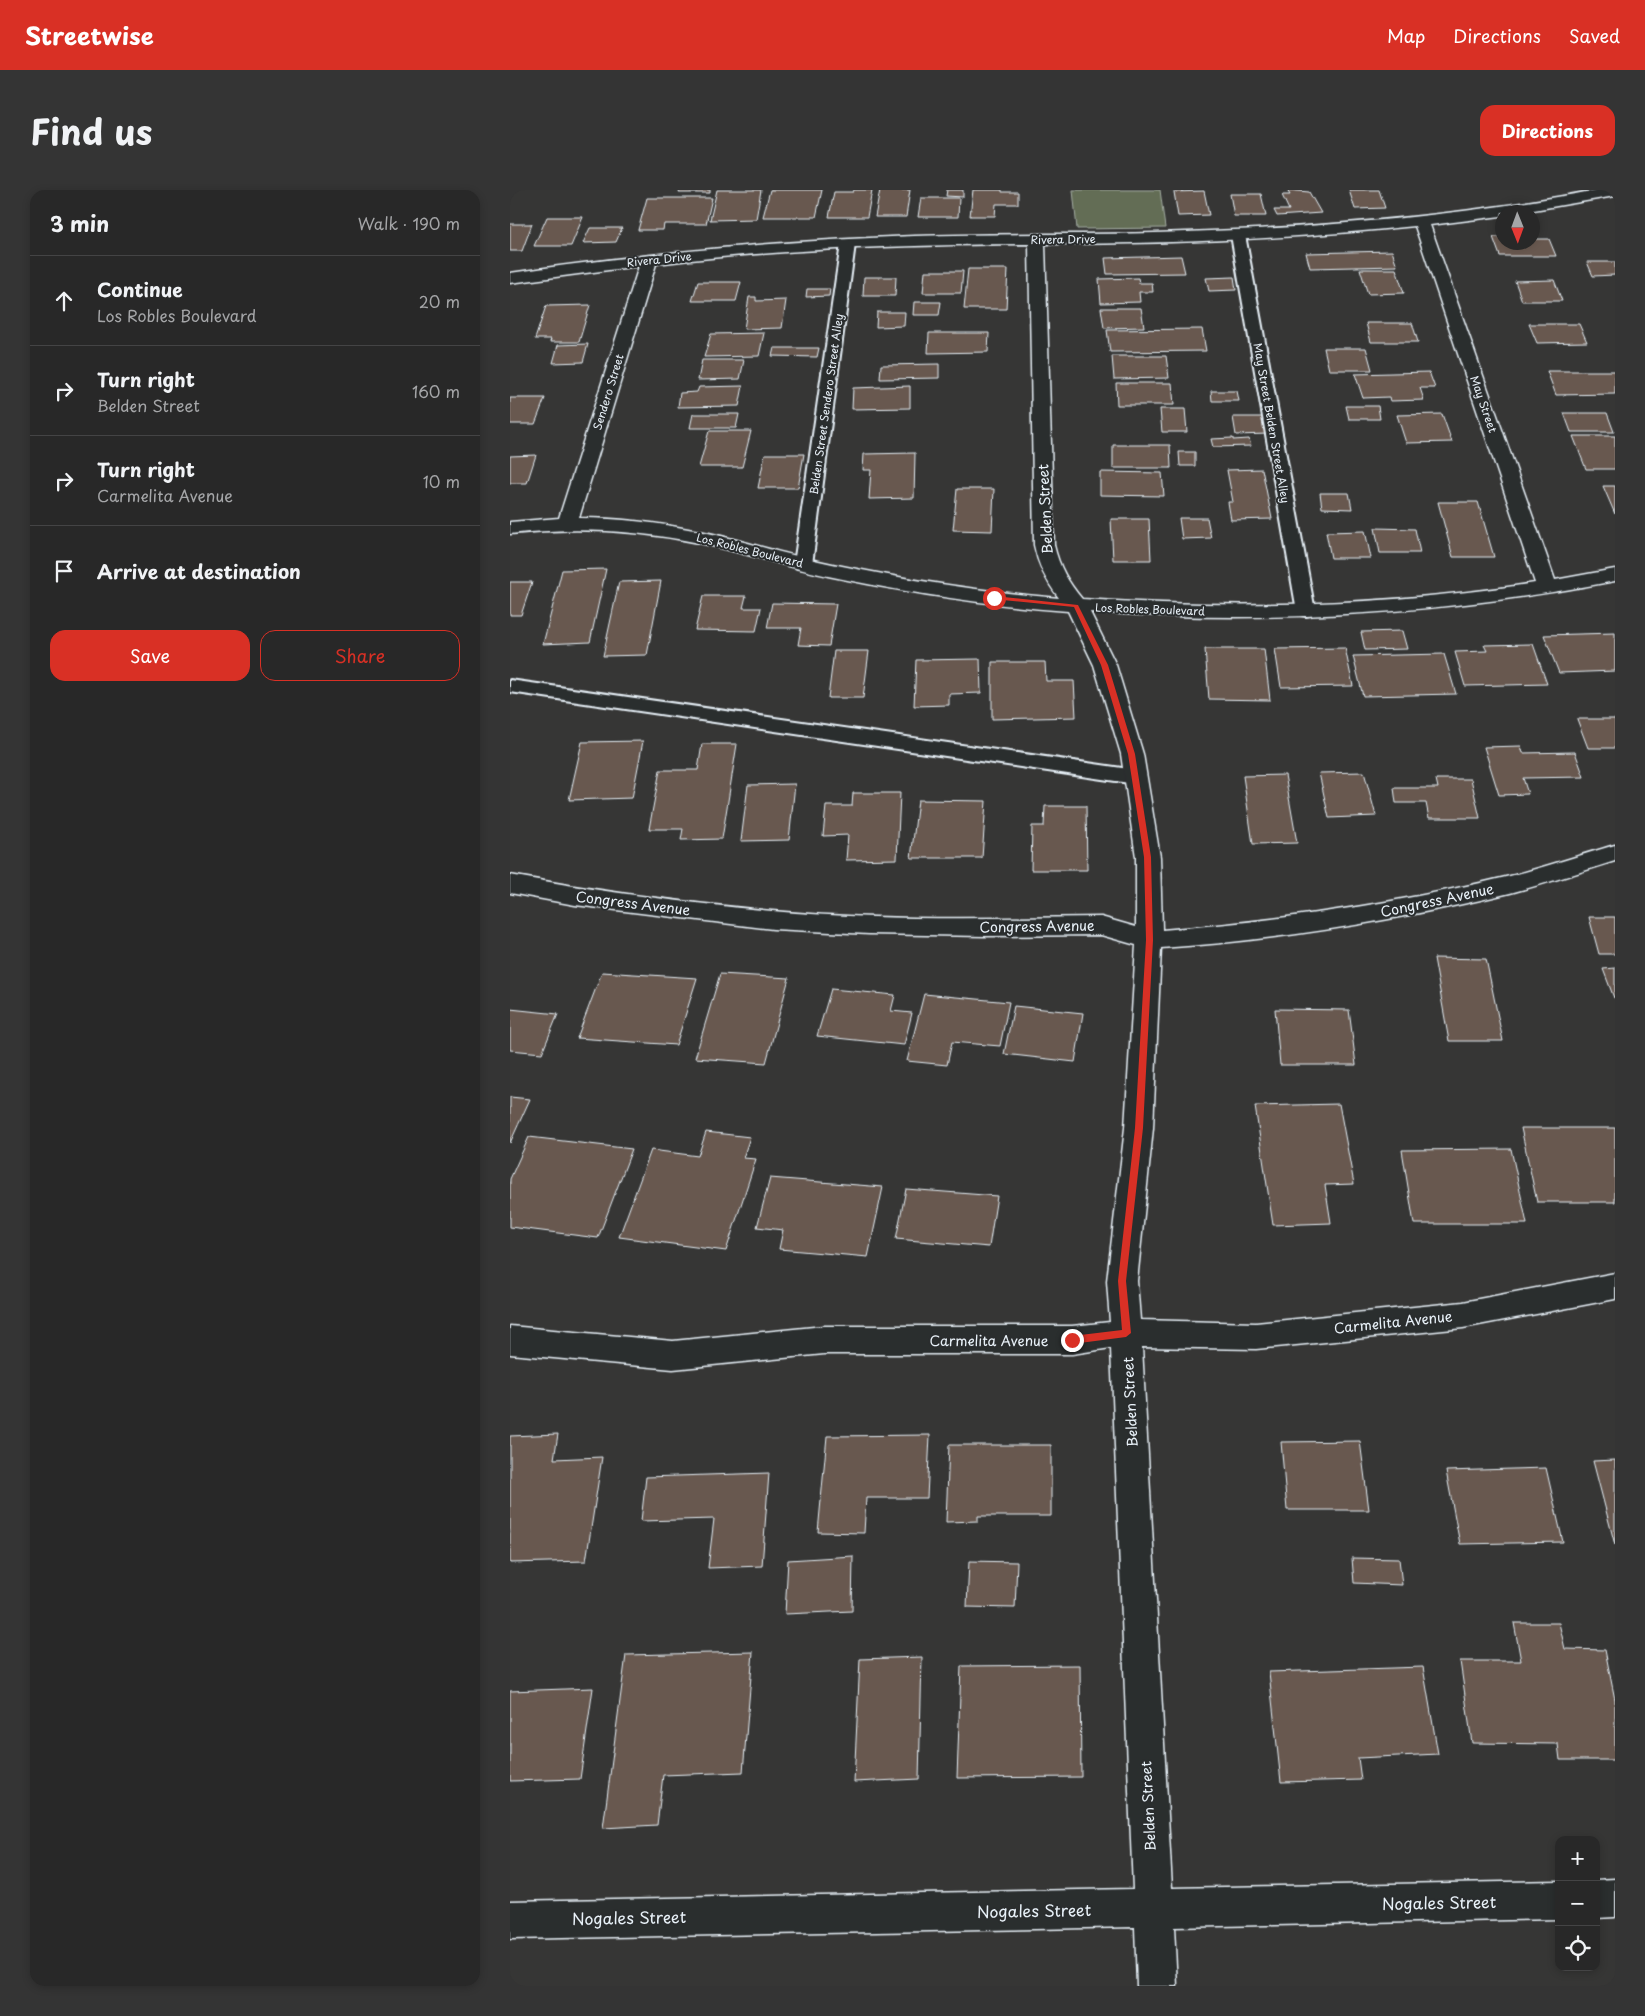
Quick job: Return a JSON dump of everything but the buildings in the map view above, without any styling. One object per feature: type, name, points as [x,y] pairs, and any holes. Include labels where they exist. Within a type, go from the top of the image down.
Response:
[{"type":"street","name":"Rivera Drive","points":[[510,278],[649,259],[848,244],[1238,235],[1421,221],[1515,208],[1615,191]]},
{"type":"street","name":"May Street","points":[[1421,221],[1547,588]]},
{"type":"street","name":"Belden Street","points":[[1037,239],[1044,545],[1048,562],[1059,584],[1076,606],[1104,665],[1132,754],[1148,857],[1149,940],[1139,1128],[1122,1281],[1157,1986]]},
{"type":"street","name":"Sendero Street","points":[[567,524],[649,259]]},
{"type":"street","name":"Los Robles Boulevard","points":[[510,528],[567,524],[654,529],[701,537],[803,564],[913,586],[994,598],[1076,606],[1182,612],[1306,611],[1393,606],[1547,588],[1615,574]]},
{"type":"street","name":"Congress Avenue","points":[[510,884],[575,896],[773,920],[869,925],[1101,926],[1149,940],[1311,924],[1412,906],[1511,884],[1615,853]]},
{"type":"street","name":"Carmelita Avenue","points":[[510,1340],[673,1355],[824,1340],[1072,1340],[1126,1333],[1266,1335],[1463,1315],[1615,1286]]},
{"type":"street","name":"Nogales Street","points":[[510,1920],[1555,1900]]},
{"type":"lane","name":"May Street Belden Street Alley","points":[[1238,235],[1306,611]]},
{"type":"lane","name":"Belden Street Sendero Street Alley","points":[[803,564],[848,244]]},
{"type":"lane","points":[[510,686],[1136,777]]},
{"type":"green space","points":[[1073,190],[1160,190],[1165,228],[1077,229]]},
{"type":"route","points":[[994,598],[1076,606],[1104,665],[1132,754],[1148,857],[1149,940],[1139,1128],[1122,1281],[1126,1333],[1072,1340]]}]
